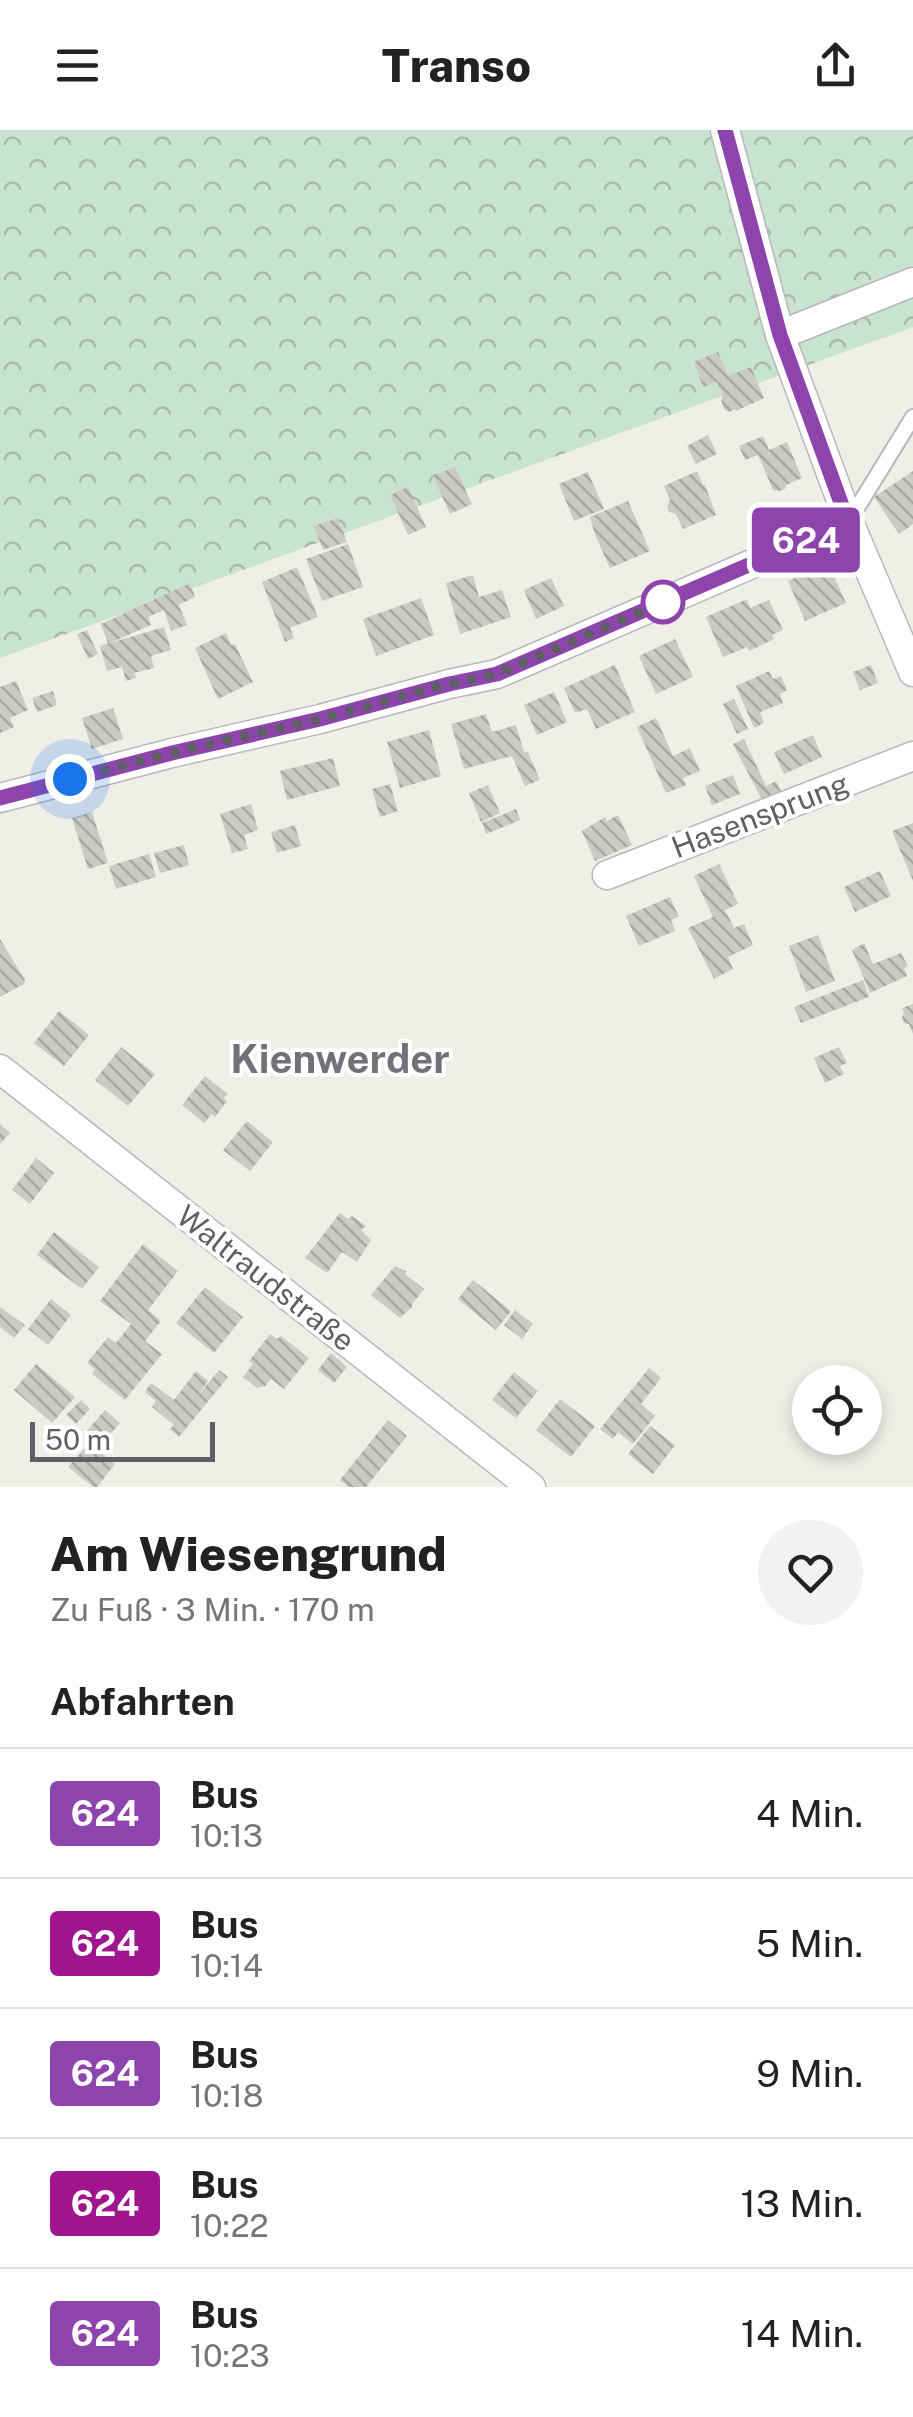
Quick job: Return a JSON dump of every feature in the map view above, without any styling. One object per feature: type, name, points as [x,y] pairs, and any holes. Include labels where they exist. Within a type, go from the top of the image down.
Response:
[{"type":"street","points":[[725,130],[780,335],[848,522],[913,672]]},
{"type":"street","points":[[780,335],[913,282]]},
{"type":"street","points":[[0,798],[497,674],[848,522]]},
{"type":"street","name":"Hasensprung","points":[[607,875],[913,756]]},
{"type":"street","name":"Waltraudstraße","points":[[0,1069],[531,1487]]},
{"type":"lane","points":[[848,522],[913,418]]},
{"type":"green space","points":[[0,130],[913,130],[913,327],[0,658]]},
{"type":"building","points":[[718,352],[728,376],[751,367],[764,398],[736,411],[724,409],[717,382],[703,387],[694,362]]},
{"type":"building","points":[[708,435],[717,454],[696,464],[687,446]]},
{"type":"building","points":[[763,436],[769,450],[787,442],[802,478],[785,489],[773,490],[758,455],[745,460],[739,446]]},
{"type":"building","points":[[455,467],[472,504],[450,514],[433,476]]},
{"type":"building","points":[[697,471],[716,515],[683,529],[676,514],[669,512],[670,500],[664,486]]},
{"type":"building","points":[[913,471],[913,524],[899,534],[874,497]]},
{"type":"building","points":[[588,472],[604,509],[574,521],[559,484]]},
{"type":"building","points":[[408,487],[426,527],[408,535],[390,495]]},
{"type":"building","points":[[628,501],[650,551],[610,568],[590,517]]},
{"type":"building","points":[[338,518],[347,542],[323,550],[314,526]]},
{"type":"building","points":[[348,544],[363,587],[322,601],[306,559]]},
{"type":"building","points":[[828,563],[846,603],[805,621],[788,581]]},
{"type":"building","points":[[297,567],[318,617],[290,628],[294,638],[285,642],[262,582]]},
{"type":"building","points":[[473,575],[479,597],[502,590],[511,617],[460,634],[446,583]]},
{"type":"building","points":[[551,578],[564,606],[536,619],[524,590]]},
{"type":"building","points":[[190,583],[195,597],[179,605],[187,625],[171,631],[164,610],[148,617],[151,625],[108,644],[101,624]]},
{"type":"building","points":[[421,598],[434,635],[376,656],[363,619]]},
{"type":"building","points":[[747,599],[750,608],[769,600],[783,630],[749,651],[747,647],[723,657],[706,617]]},
{"type":"building","points":[[164,627],[171,650],[151,656],[154,668],[134,673],[136,678],[126,681],[122,667],[107,671],[100,646]]},
{"type":"building","points":[[87,630],[98,654],[88,659],[77,634]]},
{"type":"building","points":[[226,633],[253,682],[218,699],[195,648]]},
{"type":"building","points":[[675,639],[693,677],[656,694],[639,656]]},
{"type":"building","points":[[615,665],[635,712],[596,729],[587,709],[575,713],[564,688]]},
{"type":"building","points":[[871,665],[878,683],[860,690],[853,672]]},
{"type":"building","points":[[769,671],[773,679],[781,676],[787,690],[780,694],[783,703],[760,712],[764,723],[754,728],[736,686]]},
{"type":"building","points":[[16,681],[28,710],[10,718],[14,727],[0,733],[0,687]]},
{"type":"building","points":[[53,691],[57,705],[37,712],[32,698]]},
{"type":"building","points":[[554,692],[567,722],[537,735],[524,705]]},
{"type":"building","points":[[734,699],[748,729],[737,734],[723,704]]},
{"type":"building","points":[[113,708],[123,739],[92,749],[82,718]]},
{"type":"building","points":[[486,714],[492,732],[516,725],[524,752],[528,752],[540,780],[525,786],[512,756],[464,769],[451,724]]},
{"type":"building","points":[[656,718],[673,756],[690,748],[700,771],[683,778],[686,785],[666,793],[637,727]]},
{"type":"building","points":[[429,730],[441,776],[400,788],[387,742]]},
{"type":"building","points":[[813,735],[822,757],[784,774],[774,752]]},
{"type":"building","points":[[744,739],[766,786],[776,781],[782,793],[763,802],[733,744]]},
{"type":"building","points":[[333,758],[340,786],[287,800],[280,771]]},
{"type":"building","points":[[733,775],[740,794],[712,805],[705,786]]},
{"type":"building","points":[[390,784],[398,811],[380,817],[372,789]]},
{"type":"building","points":[[488,785],[500,813],[481,822],[469,793]]},
{"type":"building","points":[[251,804],[258,830],[244,835],[248,849],[232,853],[220,814]]},
{"type":"building","points":[[516,809],[520,820],[486,834],[482,823]]},
{"type":"building","points":[[92,812],[108,863],[88,869],[72,818]]},
{"type":"building","points":[[618,815],[632,845],[595,861],[582,831],[605,817],[607,821]]},
{"type":"building","points":[[913,823],[913,881],[892,831]]},
{"type":"building","points":[[295,825],[301,846],[277,853],[271,832]]},
{"type":"building","points":[[184,845],[189,865],[160,873],[154,853]]},
{"type":"building","points":[[149,854],[156,877],[116,889],[109,866]]},
{"type":"building","points":[[719,864],[738,904],[725,910],[734,928],[744,924],[753,945],[728,957],[733,969],[714,979],[688,928],[713,917],[694,876]]},
{"type":"building","points":[[880,871],[891,896],[855,912],[844,887]]},
{"type":"building","points":[[670,897],[679,917],[671,920],[675,931],[639,946],[626,916]]},
{"type":"building","points":[[818,935],[835,981],[806,992],[789,946]]},
{"type":"building","points":[[0,939],[25,980],[0,997]]},
{"type":"building","points":[[864,943],[873,964],[901,953],[908,966],[904,968],[907,976],[870,993],[852,950]]},
{"type":"building","points":[[863,980],[869,997],[801,1023],[794,1007]]},
{"type":"building","points":[[913,1004],[913,1034],[909,1024],[904,1023],[902,1008]]},
{"type":"building","points":[[59,1011],[89,1035],[64,1066],[34,1043]]},
{"type":"building","points":[[121,1047],[155,1074],[128,1106],[95,1080]]},
{"type":"building","points":[[839,1047],[847,1063],[840,1066],[844,1074],[825,1083],[814,1058]]},
{"type":"building","points":[[205,1076],[228,1094],[215,1117],[212,1114],[204,1123],[182,1105]]},
{"type":"building","points":[[247,1121],[273,1142],[250,1171],[223,1150]]},
{"type":"building","points":[[0,1124],[10,1133],[0,1144]]},
{"type":"building","points":[[36,1158],[54,1173],[30,1204],[12,1190]]},
{"type":"building","points":[[340,1213],[366,1226],[361,1230],[371,1240],[357,1262],[342,1252],[327,1273],[305,1258]]},
{"type":"building","points":[[54,1232],[99,1267],[82,1289],[37,1255]]},
{"type":"building","points":[[143,1244],[178,1271],[148,1310],[161,1321],[145,1341],[162,1354],[125,1400],[92,1374],[95,1369],[87,1363],[108,1337],[116,1343],[131,1324],[100,1301]]},
{"type":"building","points":[[395,1266],[424,1289],[400,1318],[371,1295]]},
{"type":"building","points":[[473,1280],[511,1311],[496,1330],[458,1299]]},
{"type":"building","points":[[205,1287],[243,1317],[214,1353],[176,1323]]},
{"type":"building","points":[[51,1299],[71,1315],[48,1345],[28,1329]]},
{"type":"building","points":[[0,1307],[25,1325],[14,1338],[0,1327]]},
{"type":"building","points":[[515,1310],[533,1324],[522,1339],[504,1325]]},
{"type":"building","points":[[270,1334],[277,1339],[281,1336],[309,1358],[284,1389],[271,1379],[257,1388],[243,1377],[253,1364],[249,1361]]},
{"type":"building","points":[[331,1353],[347,1367],[334,1383],[318,1370]]},
{"type":"building","points":[[36,1364],[75,1397],[52,1423],[14,1390]]},
{"type":"building","points":[[649,1368],[661,1378],[641,1404],[655,1416],[633,1444],[618,1432],[613,1439],[600,1429]]},
{"type":"building","points":[[219,1370],[228,1377],[179,1437],[170,1429],[174,1425],[152,1407],[156,1401],[145,1392],[151,1383],[174,1400],[196,1371],[208,1381],[196,1398]]},
{"type":"building","points":[[514,1372],[538,1391],[516,1418],[492,1400]]},
{"type":"building","points":[[560,1399],[595,1426],[571,1457],[536,1430]]},
{"type":"building","points":[[81,1400],[90,1409],[76,1424],[66,1415]]},
{"type":"building","points":[[105,1410],[120,1423],[100,1446],[85,1433]]},
{"type":"building","points":[[388,1420],[407,1436],[366,1487],[349,1487],[340,1480]]},
{"type":"building","points":[[650,1426],[675,1445],[653,1474],[628,1454]]},
{"type":"building","points":[[89,1443],[115,1464],[97,1487],[68,1467]]},
{"type":"bus line","name":"624","points":[[0,798],[497,674],[848,522],[780,335],[725,130]]},
{"type":"district","name":"Kienwerder","points":[[340,1058]]},
{"type":"route","points":[[70,779],[497,674],[666,601],[663,602]]}]
